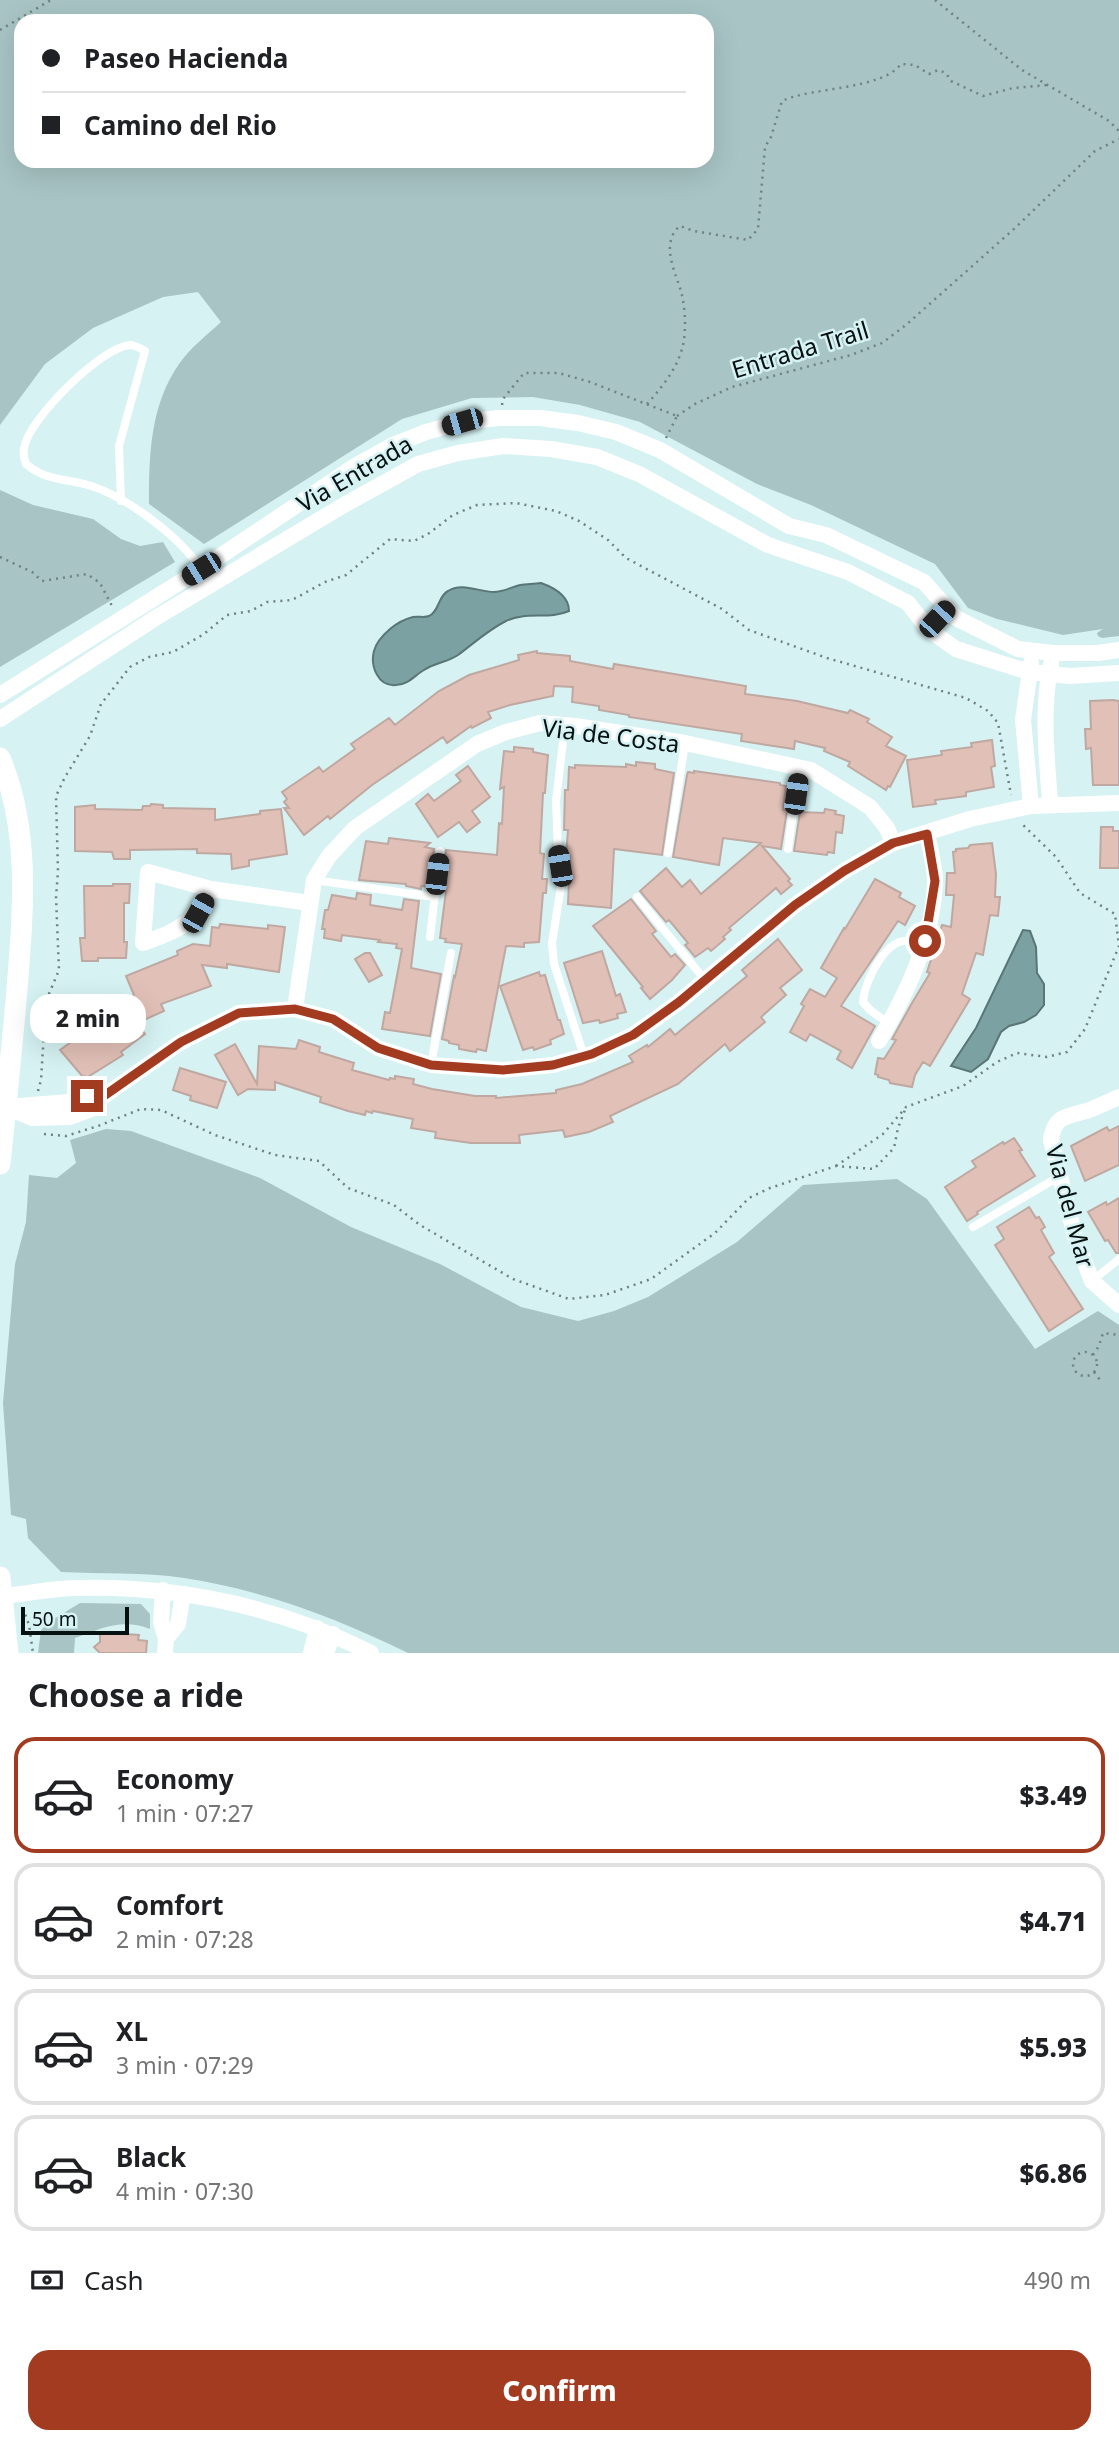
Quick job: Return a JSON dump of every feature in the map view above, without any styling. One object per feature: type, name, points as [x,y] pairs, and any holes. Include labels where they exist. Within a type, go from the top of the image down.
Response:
[{"type":"main road","points":[[0,758],[17,814],[23,869],[22,926],[3,1107],[0,1164]]},
{"type":"main road","points":[[7,1590],[8,1653]]},
{"type":"street","name":"Via Entrada","points":[[0,695],[201,569],[355,466],[393,445],[462,422],[499,418],[540,418],[578,423],[616,432],[660,450],[789,526],[818,532],[924,582],[956,618],[1018,649],[1053,653],[1119,650]]},
{"type":"street","name":"Via Entrada","points":[[0,719],[157,617],[418,464],[458,453],[503,446],[551,449],[597,457],[639,474],[768,545],[848,572],[908,603],[928,629],[956,649],[1030,672],[1070,676],[1119,673]]},
{"type":"street","points":[[808,559],[818,532]]},
{"type":"street","points":[[201,569],[210,586]]},
{"type":"street","points":[[928,629],[947,608]]},
{"type":"street","points":[[1031,806],[1023,720],[1033,650]]},
{"type":"street","points":[[1050,804],[1044,730],[1045,689],[1053,653]]},
{"type":"street","name":"Via de Costa","points":[[295,1009],[314,880],[329,856],[355,828],[477,744],[506,732],[540,723],[565,725],[685,743],[811,770],[870,807],[887,828],[893,843]]},
{"type":"street","points":[[3,1107],[33,1110],[70,1109],[87,1096],[101,1098],[181,1042],[239,1013],[295,1009],[333,1019],[378,1048],[431,1065],[503,1070],[553,1065],[584,1056],[633,1035],[705,981],[795,905],[844,871],[893,843],[970,819],[1031,806],[1119,803]]},
{"type":"street","points":[[880,1041],[913,975],[925,941],[935,881],[927,834]]},
{"type":"street","points":[[211,888],[198,913],[178,931],[143,943],[148,872],[211,888],[310,903]]},
{"type":"street","name":"Via del Mar","points":[[1119,1097],[1062,1117],[1052,1129],[1051,1140],[1075,1237],[1092,1281],[1119,1305]]},
{"type":"street","points":[[7,1590],[75,1587],[163,1590],[230,1602],[317,1628],[371,1653]]},
{"type":"street","points":[[163,1590],[161,1622],[165,1646]]},
{"type":"street","points":[[165,1646],[178,1624],[183,1594]]},
{"type":"street","points":[[311,1653],[317,1628]]},
{"type":"street","points":[[326,1653],[333,1634]]},
{"type":"lane","points":[[121,500],[119,446],[145,351],[138,346],[129,345],[115,350],[68,385],[49,405],[24,447],[26,464],[52,478],[89,485],[121,500],[174,537],[201,569]]},
{"type":"lane","points":[[565,725],[556,801],[562,880],[552,943],[554,964],[584,1056]]},
{"type":"lane","points":[[668,853],[685,743]]},
{"type":"lane","points":[[788,849],[799,767]]},
{"type":"lane","points":[[430,937],[440,850]]},
{"type":"lane","points":[[314,880],[435,897]]},
{"type":"lane","points":[[637,897],[705,981]]},
{"type":"lane","points":[[889,1024],[863,1002],[868,979],[895,944],[907,940],[925,941]]},
{"type":"lane","points":[[431,1065],[452,953]]},
{"type":"lane","points":[[972,1227],[1060,1176]]},
{"type":"lane","points":[[1092,1281],[1119,1259]]},
{"type":"path","points":[[27,14],[51,0]]},
{"type":"path","points":[[935,0],[1022,70],[1109,121],[1119,131]]},
{"type":"path","points":[[647,404],[674,370],[684,342],[685,319],[670,244],[673,231],[680,226],[748,240],[758,229],[765,147],[771,137],[782,101],[874,79],[895,71],[901,64],[915,65],[929,74],[938,70],[946,73],[951,81],[983,96],[1013,88],[1048,85]]},
{"type":"path","name":"Entrada Trail","points":[[677,416],[695,404],[732,387],[851,355],[882,343],[1015,228],[1095,150],[1119,139]]},
{"type":"path","points":[[499,418],[503,398],[524,373],[559,373],[590,382],[677,416],[660,450]]},
{"type":"path","points":[[516,503],[556,511],[579,521],[608,540],[626,558],[722,609],[749,630],[827,659],[965,698],[988,711],[998,723],[1013,810],[1024,828],[1056,857],[1080,893],[1115,914],[1119,946],[1085,1029],[1067,1052],[1047,1057],[1017,1053],[997,1062],[963,1086],[906,1107],[883,1134],[836,1166],[770,1188],[749,1198],[715,1233],[650,1279],[606,1295],[569,1299],[513,1279],[420,1225],[394,1205],[348,1188],[319,1161],[275,1155],[215,1135],[161,1110],[141,1109],[66,1136],[46,1135],[33,1127],[33,1110],[41,1080],[46,1001],[59,970],[55,897],[58,872],[56,796],[90,736],[101,704],[130,667],[149,657],[173,652],[204,634],[227,615],[251,611],[267,603],[292,600],[325,582],[346,575],[390,539],[414,541],[428,534],[453,514],[477,505],[516,503]]},
{"type":"path","points":[[0,557],[32,572],[42,581],[87,574],[100,583],[120,620]]},
{"type":"path","points":[[836,1166],[874,1169],[894,1148],[906,1107]]},
{"type":"path","points":[[1093,1355],[1103,1333],[1107,1331],[1119,1335]]},
{"type":"path","points":[[1084,1352],[1093,1355],[1097,1363],[1094,1372],[1081,1376],[1073,1365],[1076,1356],[1084,1352]]},
{"type":"path","points":[[1094,1372],[1100,1380]]},
{"type":"path","points":[[7,1590],[29,1625],[33,1653]]},
{"type":"green space","points":[[0,0],[1119,0],[1119,636],[1102,638],[1097,633],[1103,629],[1063,635],[997,619],[968,608],[935,564],[811,505],[757,484],[640,422],[580,405],[533,397],[472,398],[402,419],[204,544],[149,504],[153,431],[162,397],[183,358],[221,322],[198,292],[163,297],[93,328],[45,364],[0,425]]},
{"type":"green space","points":[[0,490],[33,505],[93,519],[121,539],[140,546],[163,542],[175,562],[0,667]]},
{"type":"green space","points":[[106,1129],[131,1131],[260,1178],[351,1227],[440,1264],[521,1307],[578,1321],[614,1311],[648,1297],[737,1242],[803,1185],[897,1179],[927,1199],[1035,1349],[1098,1311],[1119,1325],[1119,1653],[408,1653],[327,1617],[271,1598],[213,1583],[169,1576],[61,1572],[28,1538],[26,1519],[11,1515],[3,1403],[15,1264],[26,1222],[29,1175],[57,1178],[76,1163],[70,1140]]},
{"type":"green space","points":[[80,1603],[141,1604],[150,1614],[150,1629],[121,1624],[75,1638],[74,1653],[38,1653],[41,1630]]},
{"type":"water","points":[[541,583],[560,593],[567,601],[569,611],[554,615],[521,616],[506,621],[458,655],[428,668],[404,683],[384,683],[374,669],[375,648],[382,636],[404,620],[432,614],[442,596],[453,588],[498,592],[520,585]]},
{"type":"water","points":[[1023,930],[1030,931],[1036,947],[1037,973],[1044,984],[1044,1005],[1036,1015],[1001,1032],[988,1059],[971,1072],[951,1066],[976,1028]]},
{"type":"building","points":[[537,651],[570,656],[570,661],[613,669],[614,664],[746,686],[745,694],[797,701],[848,713],[850,710],[869,719],[867,722],[892,737],[886,746],[906,756],[886,790],[848,766],[850,762],[824,751],[825,748],[795,741],[794,749],[741,741],[742,734],[629,717],[599,710],[599,706],[572,702],[573,687],[554,686],[553,696],[488,712],[491,718],[472,728],[471,726],[447,743],[443,737],[304,835],[284,808],[289,808],[284,802],[287,799],[282,792],[319,767],[323,772],[355,749],[351,744],[389,718],[395,725],[439,691],[469,675],[519,660],[518,655]]},
{"type":"building","points":[[1090,701],[1119,701],[1119,785],[1093,785],[1091,748],[1086,749],[1085,729],[1091,729]]},
{"type":"building","points":[[992,740],[995,766],[991,767],[994,787],[966,792],[966,796],[935,800],[936,804],[913,807],[907,760],[942,755],[941,751],[972,747],[971,743]]},
{"type":"building","points":[[514,747],[533,749],[533,752],[548,755],[540,853],[544,854],[542,879],[547,879],[546,893],[543,893],[539,942],[524,943],[524,947],[506,946],[486,1051],[477,1049],[476,1052],[459,1049],[459,1045],[442,1039],[462,944],[445,942],[446,939],[440,938],[446,891],[442,889],[446,850],[497,855],[499,823],[502,824],[504,787],[500,789],[504,751],[514,752]]},
{"type":"building","points":[[636,762],[655,764],[655,769],[674,773],[662,855],[614,849],[611,908],[568,904],[570,856],[566,856],[568,830],[564,830],[565,790],[568,790],[569,767],[626,767],[626,764],[636,766]]},
{"type":"building","points":[[468,766],[490,797],[472,811],[480,822],[467,832],[459,822],[438,837],[416,804],[428,794],[434,801],[461,781],[456,775]]},
{"type":"building","points":[[688,772],[786,786],[783,810],[787,810],[781,849],[762,846],[792,885],[781,894],[776,888],[729,928],[731,930],[723,937],[725,939],[711,951],[708,948],[695,957],[685,945],[688,943],[669,920],[666,922],[640,891],[666,868],[682,887],[690,880],[701,894],[761,843],[723,838],[719,865],[673,857],[687,775]]},
{"type":"building","points":[[95,805],[95,809],[142,810],[143,806],[163,805],[163,808],[215,809],[215,820],[281,809],[287,854],[249,860],[249,866],[232,869],[231,854],[197,853],[197,849],[130,850],[130,859],[114,859],[112,852],[75,851],[75,807]]},
{"type":"building","points":[[825,809],[844,816],[842,833],[836,832],[834,853],[828,852],[827,855],[794,851],[800,812],[824,813]]},
{"type":"building","points":[[1101,827],[1113,827],[1113,831],[1119,831],[1119,868],[1100,868]]},
{"type":"building","points":[[389,838],[430,843],[425,847],[434,849],[429,887],[421,886],[421,889],[406,884],[359,880],[366,841],[388,844]]},
{"type":"building","points":[[992,843],[996,874],[995,897],[1000,897],[998,916],[990,915],[983,955],[976,953],[962,994],[970,999],[930,1066],[923,1062],[912,1087],[890,1083],[875,1074],[878,1058],[884,1059],[896,1040],[892,1039],[930,973],[927,972],[942,925],[951,927],[954,895],[946,895],[947,873],[955,873],[953,852],[970,845]]},
{"type":"building","points":[[875,879],[901,893],[899,897],[915,906],[905,925],[898,921],[841,1006],[875,1026],[852,1068],[837,1059],[841,1051],[810,1034],[806,1041],[790,1032],[810,989],[825,997],[837,978],[821,968]]},
{"type":"building","points":[[130,884],[129,903],[124,903],[126,958],[82,961],[80,938],[85,938],[84,886]]},
{"type":"building","points":[[357,893],[371,895],[370,905],[402,910],[404,899],[419,901],[411,968],[441,974],[430,1036],[382,1029],[385,1012],[390,1013],[402,949],[396,948],[397,944],[342,935],[341,941],[324,938],[325,929],[322,929],[325,910],[328,910],[332,895],[356,899]]},
{"type":"building","points":[[631,899],[656,931],[652,934],[671,957],[675,954],[685,965],[650,999],[593,926]]},
{"type":"building","points":[[220,924],[268,929],[268,925],[285,927],[279,972],[227,964],[227,968],[202,965],[211,986],[161,1004],[164,1011],[137,1023],[145,1034],[121,1052],[123,1055],[86,1078],[83,1077],[60,1050],[82,1034],[78,1028],[112,1000],[117,1008],[134,995],[126,976],[178,955],[177,951],[193,944],[210,946],[212,927],[219,928]]},
{"type":"building","points":[[778,939],[802,970],[780,988],[786,995],[761,1017],[765,1022],[730,1051],[725,1044],[678,1084],[610,1116],[613,1122],[589,1132],[565,1137],[563,1130],[519,1135],[520,1143],[471,1143],[435,1138],[436,1132],[411,1128],[413,1119],[373,1111],[366,1111],[365,1115],[348,1111],[320,1102],[321,1097],[275,1082],[275,1090],[248,1089],[238,1095],[215,1055],[235,1044],[257,1084],[259,1046],[296,1049],[299,1040],[320,1047],[319,1052],[354,1063],[352,1070],[389,1080],[395,1079],[395,1076],[414,1079],[413,1084],[432,1089],[496,1098],[556,1093],[556,1090],[582,1084],[633,1062],[629,1056],[647,1045],[648,1047],[670,1029],[675,1035],[747,976],[742,970]]},
{"type":"building","points":[[602,951],[616,996],[620,994],[626,1012],[617,1014],[618,1018],[600,1023],[599,1020],[583,1023],[564,963]]},
{"type":"building","points":[[370,953],[382,975],[369,982],[355,959]]},
{"type":"building","points":[[539,972],[540,976],[545,975],[564,1034],[550,1040],[551,1044],[534,1050],[533,1047],[523,1050],[500,986]]},
{"type":"building","points":[[180,1068],[226,1082],[217,1108],[190,1100],[191,1096],[173,1090]]},
{"type":"building","points":[[1119,1126],[1119,1165],[1085,1181],[1071,1146],[1107,1127],[1109,1131]]},
{"type":"building","points":[[1014,1138],[1035,1176],[967,1221],[945,1187],[976,1167],[972,1161]]},
{"type":"building","points":[[1119,1198],[1119,1253],[1116,1253],[1108,1240],[1105,1241],[1088,1212]]},
{"type":"building","points":[[1029,1207],[1045,1227],[1041,1230],[1054,1253],[1049,1257],[1083,1309],[1049,1331],[995,1245],[1004,1239],[997,1227]]},
{"type":"building","points":[[100,1634],[139,1635],[138,1640],[147,1641],[146,1653],[100,1653],[94,1647],[100,1642]]},
{"type":"route","points":[[87,1096],[101,1098],[181,1042],[239,1013],[295,1009],[333,1019],[378,1048],[431,1065],[503,1070],[553,1065],[592,1054],[633,1035],[679,1002],[795,905],[844,871],[893,843],[927,834],[935,881],[925,941]]}]
